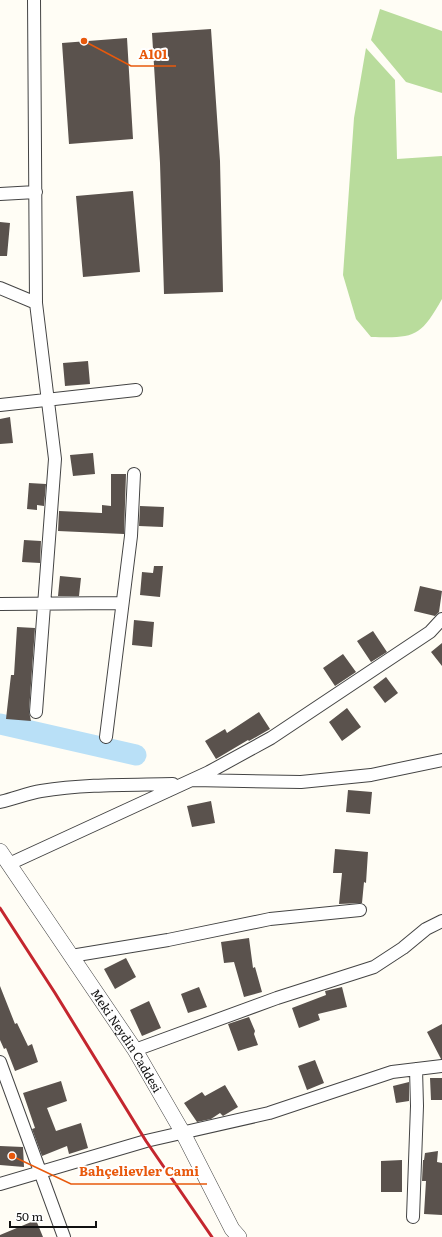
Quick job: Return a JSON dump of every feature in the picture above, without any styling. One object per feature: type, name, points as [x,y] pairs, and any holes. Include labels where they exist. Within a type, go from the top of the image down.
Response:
[{"type":"street","points":[[34,0],[36,303],[55,459],[36,712]]},
{"type":"street","points":[[0,194],[36,192]]},
{"type":"street","points":[[0,288],[36,303]]},
{"type":"street","points":[[0,405],[136,390]]},
{"type":"street","points":[[106,737],[131,536],[134,474]]},
{"type":"street","points":[[0,604],[122,603]]},
{"type":"street","points":[[9,864],[185,782],[271,738],[430,632],[442,619]]},
{"type":"street","points":[[0,802],[40,791],[105,785],[185,782],[301,782],[371,775],[441,761]]},
{"type":"street","name":"Meki Neydin Caddesi","points":[[0,851],[135,1050],[182,1133],[232,1229],[239,1237]]},
{"type":"street","points":[[71,956],[168,940],[270,919],[360,910]]},
{"type":"street","points":[[135,1050],[276,998],[374,967],[403,948],[426,929],[442,921]]},
{"type":"street","points":[[0,1062],[64,1237]]},
{"type":"street","points":[[0,1184],[40,1174],[146,1141],[269,1113],[392,1072],[442,1066]]},
{"type":"street","points":[[413,1217],[418,1106],[416,1069]]},
{"type":"green space","points":[[380,9],[442,31],[442,93],[406,82],[371,40]]},
{"type":"green space","points":[[366,48],[395,80],[397,159],[442,156],[442,299],[428,322],[414,333],[407,336],[371,337],[356,319],[343,275],[354,118]]},
{"type":"building","points":[[211,29],[220,161],[223,292],[164,294],[160,163],[152,33]]},
{"type":"building","points":[[127,38],[133,139],[69,144],[62,43]]},
{"type":"building","points":[[133,191],[140,272],[83,277],[76,196]]},
{"type":"building","points":[[0,222],[10,223],[7,256],[0,256]]},
{"type":"building","points":[[88,361],[90,384],[65,386],[63,363]]},
{"type":"building","points":[[10,417],[13,443],[0,444],[0,419]]},
{"type":"building","points":[[93,453],[95,474],[73,476],[70,455]]},
{"type":"building","points":[[111,474],[126,474],[124,534],[58,531],[59,511],[102,513],[102,505],[111,506]]},
{"type":"building","points":[[29,483],[46,484],[44,506],[37,505],[37,510],[27,509]]},
{"type":"building","points":[[140,506],[164,507],[163,527],[139,526]]},
{"type":"building","points":[[24,540],[41,541],[40,563],[22,562]]},
{"type":"building","points":[[154,566],[163,566],[160,597],[140,595],[142,572],[153,573]]},
{"type":"building","points":[[60,576],[81,578],[79,596],[58,596]]},
{"type":"building","points":[[420,586],[442,591],[439,612],[435,616],[414,611]]},
{"type":"building","points":[[134,620],[154,622],[152,647],[132,645]]},
{"type":"building","points":[[17,627],[35,628],[29,711],[31,721],[6,719],[11,675],[14,675]]},
{"type":"building","points":[[373,631],[387,652],[371,662],[357,641]]},
{"type":"building","points":[[442,643],[442,666],[431,652]]},
{"type":"building","points":[[343,654],[356,672],[335,686],[323,668]]},
{"type":"building","points":[[386,677],[398,693],[385,703],[373,687]]},
{"type":"building","points":[[347,708],[361,727],[342,741],[329,722]]},
{"type":"building","points":[[259,712],[270,729],[216,759],[205,741],[225,729],[227,733]]},
{"type":"building","points":[[348,790],[372,792],[370,814],[346,812]]},
{"type":"building","points":[[211,801],[215,823],[192,827],[187,806]]},
{"type":"building","points":[[335,849],[368,852],[366,883],[364,882],[362,903],[339,904],[342,873],[333,873]]},
{"type":"building","points":[[249,938],[253,968],[255,967],[262,992],[244,997],[234,962],[224,963],[221,942]]},
{"type":"building","points":[[126,958],[136,977],[115,989],[104,969]]},
{"type":"building","points":[[0,986],[15,1024],[17,1023],[28,1046],[32,1044],[38,1062],[15,1071],[6,1048],[4,1049],[0,1040]]},
{"type":"building","points":[[199,987],[207,1007],[188,1013],[181,994]]},
{"type":"building","points":[[342,987],[347,1007],[318,1014],[320,1020],[299,1028],[292,1008],[326,995],[325,991]]},
{"type":"building","points":[[149,1001],[161,1028],[142,1036],[130,1010]]},
{"type":"building","points":[[249,1017],[255,1031],[254,1034],[258,1045],[238,1051],[228,1024]]},
{"type":"building","points":[[442,1024],[442,1059],[441,1059],[427,1032]]},
{"type":"building","points":[[315,1060],[324,1083],[307,1090],[298,1066]]},
{"type":"building","points":[[430,1078],[442,1078],[442,1100],[431,1100]]},
{"type":"building","points":[[61,1081],[67,1101],[47,1108],[56,1131],[81,1123],[88,1148],[69,1154],[67,1146],[42,1156],[32,1129],[35,1128],[23,1093]]},
{"type":"building","points":[[409,1082],[409,1101],[396,1103],[393,1086]]},
{"type":"building","points":[[225,1085],[238,1107],[223,1116],[220,1113],[211,1119],[197,1122],[184,1103],[202,1092],[205,1096]]},
{"type":"building","points":[[0,1146],[23,1147],[24,1167],[0,1165]]},
{"type":"building","points":[[438,1151],[437,1162],[442,1163],[442,1215],[424,1214],[426,1181],[422,1181],[423,1160],[425,1153]]},
{"type":"building","points":[[402,1160],[402,1192],[381,1192],[381,1161]]},
{"type":"building","points":[[36,1220],[43,1237],[0,1237],[0,1235]]},
{"type":"waterway","points":[[0,724],[136,755]]},
{"type":"railway","points":[[0,908],[55,993],[146,1141],[212,1237]]},
{"type":"place","name":"A101","points":[[84,41]]},
{"type":"place","name":"Bahçelievler Cami","points":[[12,1156]]}]
